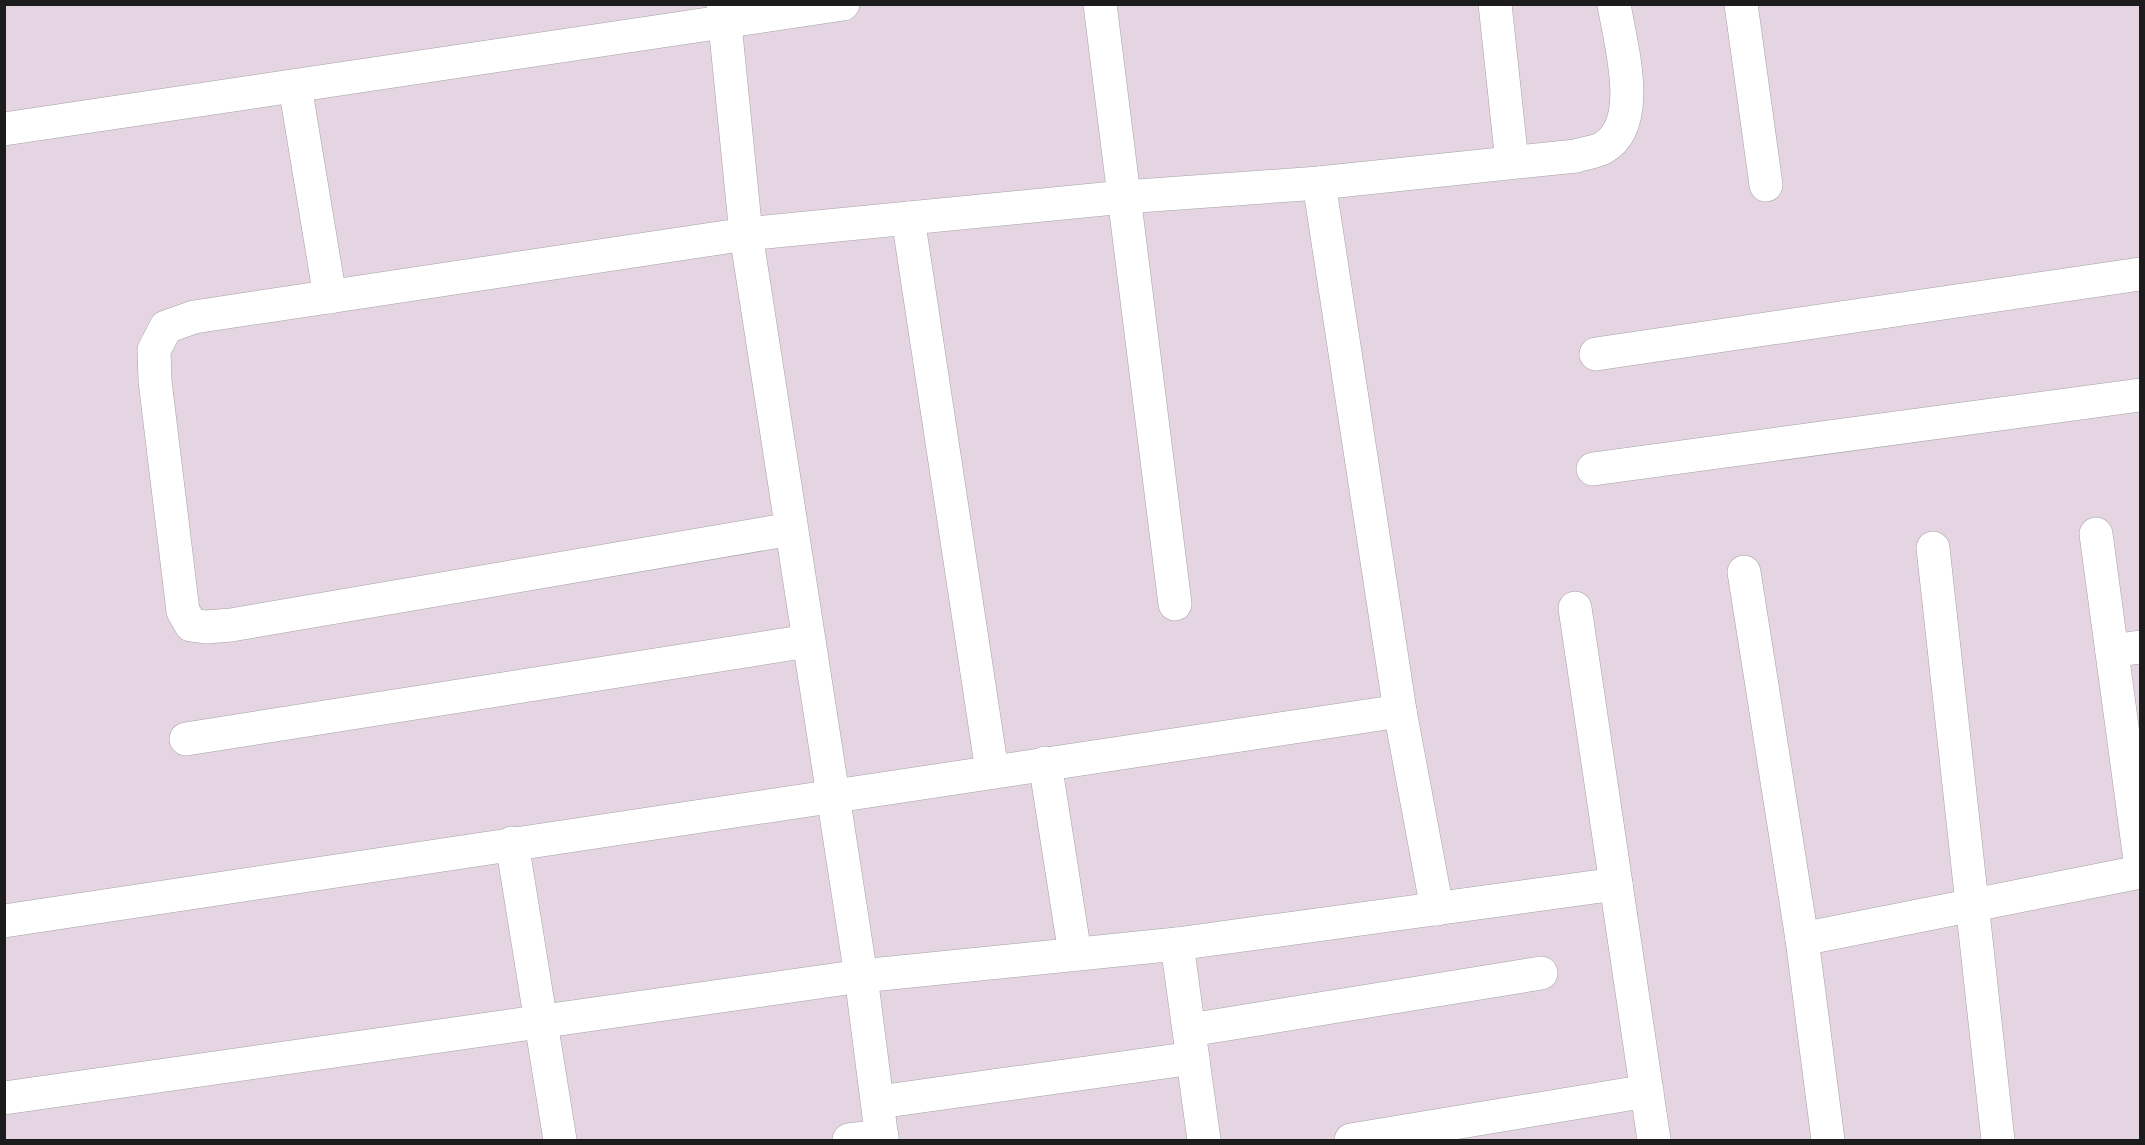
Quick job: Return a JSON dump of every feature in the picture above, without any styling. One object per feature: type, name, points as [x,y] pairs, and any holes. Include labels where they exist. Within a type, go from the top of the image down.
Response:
[{"type":"street","points":[[1100,4],[1175,604]]},
{"type":"street","points":[[1496,4],[1512,162]]},
{"type":"street","points":[[791,529],[231,625],[206,627],[191,625],[183,611],[155,381],[154,350],[166,327],[194,317],[746,234],[1124,197],[1319,183],[1576,156],[1604,148],[1623,125],[1628,96],[1614,4]]},
{"type":"street","points":[[1741,4],[1766,185]]},
{"type":"street","points":[[4,129],[295,86],[725,14],[834,5]]},
{"type":"street","points":[[725,14],[746,234],[879,1102],[882,1138],[849,1140]]},
{"type":"street","points":[[295,86],[330,297]]},
{"type":"street","points":[[1319,183],[1400,711],[1437,909]]},
{"type":"street","points":[[908,218],[992,771]]},
{"type":"street","points":[[1596,354],[2140,274]]},
{"type":"street","points":[[1593,469],[2140,395]]},
{"type":"street","points":[[2096,534],[2126,649],[2140,860]]},
{"type":"street","points":[[1934,548],[1998,1140]]},
{"type":"street","points":[[1744,572],[1802,939],[1828,1140]]},
{"type":"street","points":[[1575,608],[1654,1140]]},
{"type":"street","points":[[186,739],[808,641]]},
{"type":"street","points":[[4,921],[1400,711]]},
{"type":"street","points":[[1045,763],[1075,954]]},
{"type":"street","points":[[512,843],[560,1140]]},
{"type":"street","points":[[1802,939],[2140,872]]},
{"type":"street","points":[[4,1098],[861,976],[1177,944],[1616,884]]},
{"type":"street","points":[[1177,944],[1204,1140]]},
{"type":"street","points":[[879,1102],[1191,1044],[1541,973]]},
{"type":"street","points":[[1351,1140],[1483,1130],[1647,1091]]},
{"type":"shaded area","points":[[5,5],[2140,5],[2140,1140],[5,1140]]}]
